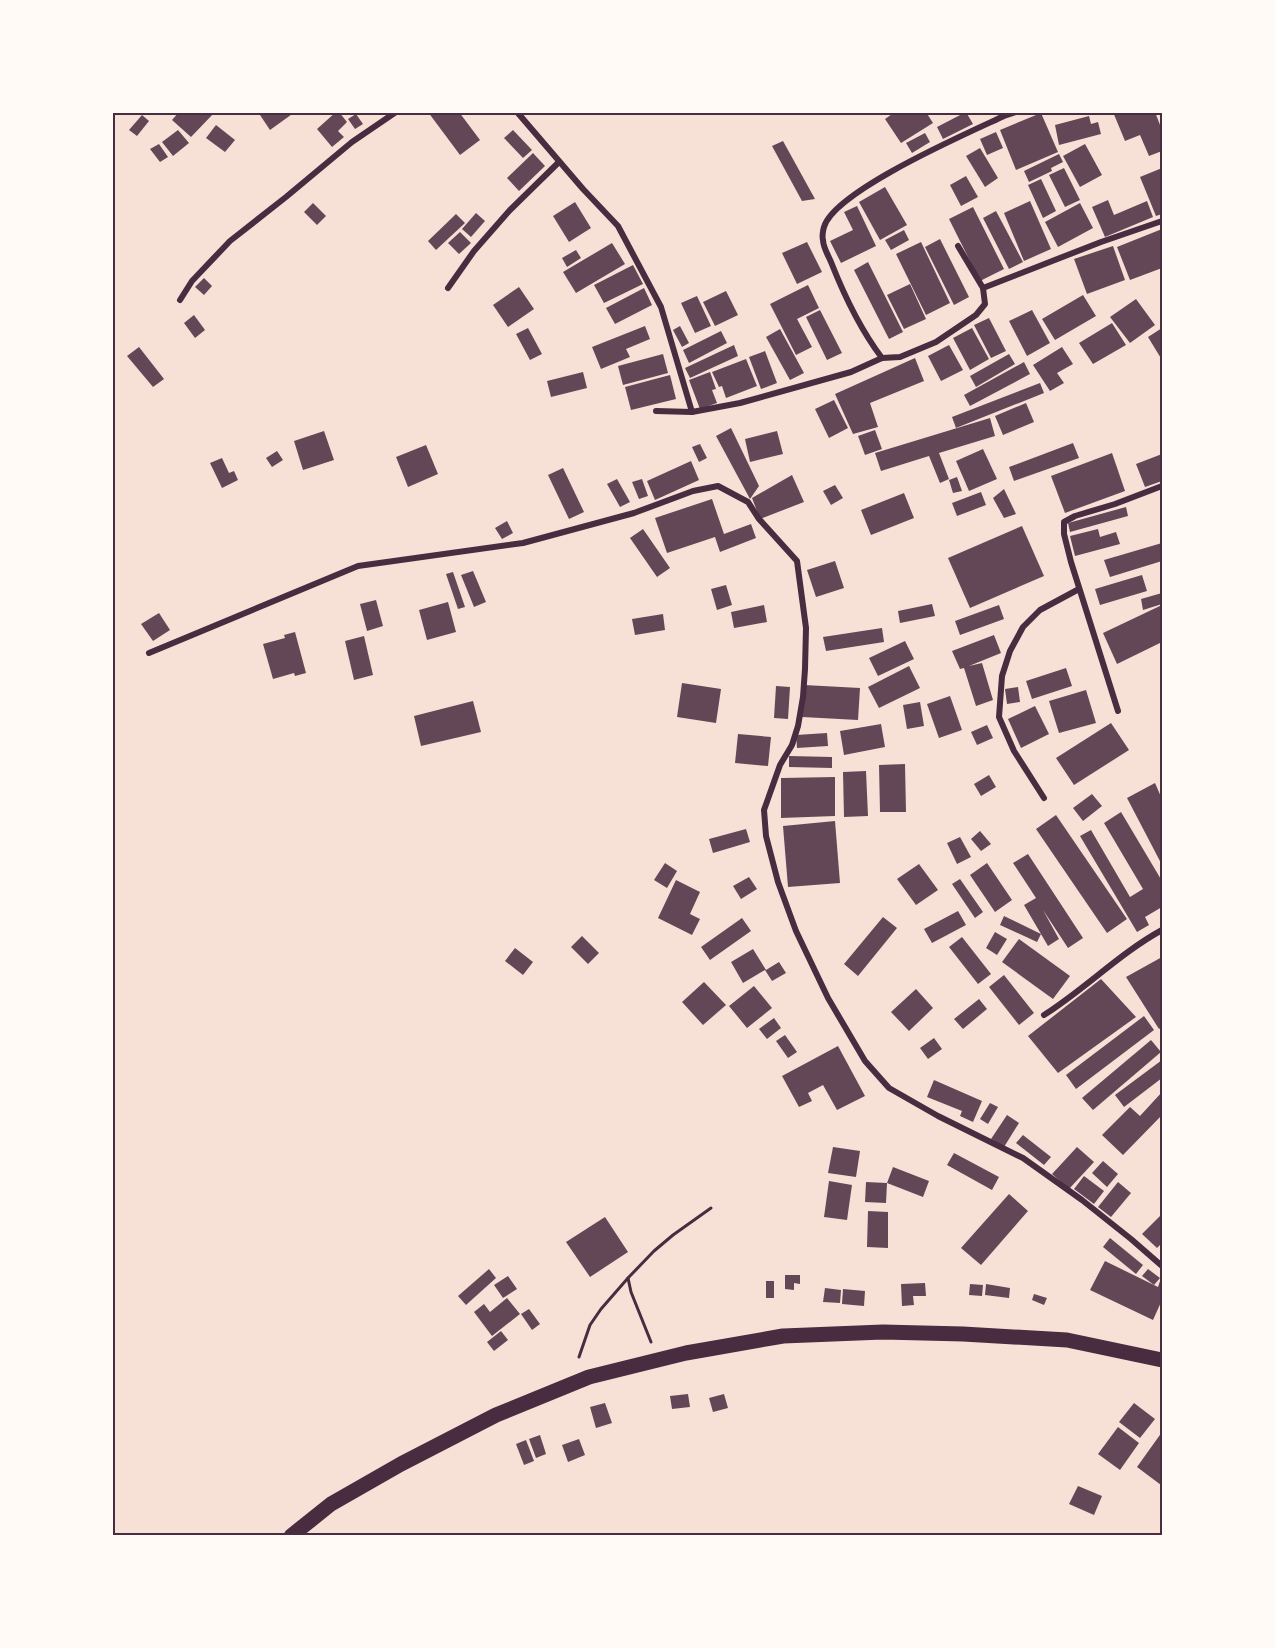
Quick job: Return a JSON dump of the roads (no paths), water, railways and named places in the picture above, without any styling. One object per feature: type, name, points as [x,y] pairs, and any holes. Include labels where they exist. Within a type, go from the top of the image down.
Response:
[{"type":"main road","points":[[291,1536],[331,1504],[401,1464],[496,1415],[589,1377],[686,1353],[783,1336],[883,1332],[1067,1340],[1162,1360]]},
{"type":"street","points":[[180,300],[192,281],[230,241],[352,142],[396,112]]},
{"type":"street","points":[[517,112],[618,226],[661,307],[692,412]]},
{"type":"street","points":[[882,358],[870,343],[842,289],[823,241],[824,226],[831,213],[911,160],[1016,112]]},
{"type":"street","points":[[448,288],[474,251],[510,210],[559,162]]},
{"type":"street","points":[[983,288],[1162,221]]},
{"type":"street","points":[[656,411],[692,412],[740,403],[851,372],[882,358],[900,357],[936,342],[976,315],[985,303],[983,288],[958,246]]},
{"type":"street","points":[[149,652],[358,566],[523,543],[634,513],[693,491],[718,486],[747,502],[759,519],[797,561],[806,628],[802,697],[798,726],[792,745],[780,765],[764,810],[766,836],[778,882],[796,932],[828,998],[865,1061],[889,1088],[938,1116],[1023,1158],[1090,1207],[1162,1266]]},
{"type":"street","points":[[1118,711],[1079,589],[1064,534],[1064,522],[1075,516],[1162,486]]},
{"type":"street","points":[[1044,798],[1014,751],[999,717],[1002,676],[1010,651],[1023,627],[1040,610],[1079,589]]},
{"type":"street","points":[[1044,1015],[1162,930]]}]
